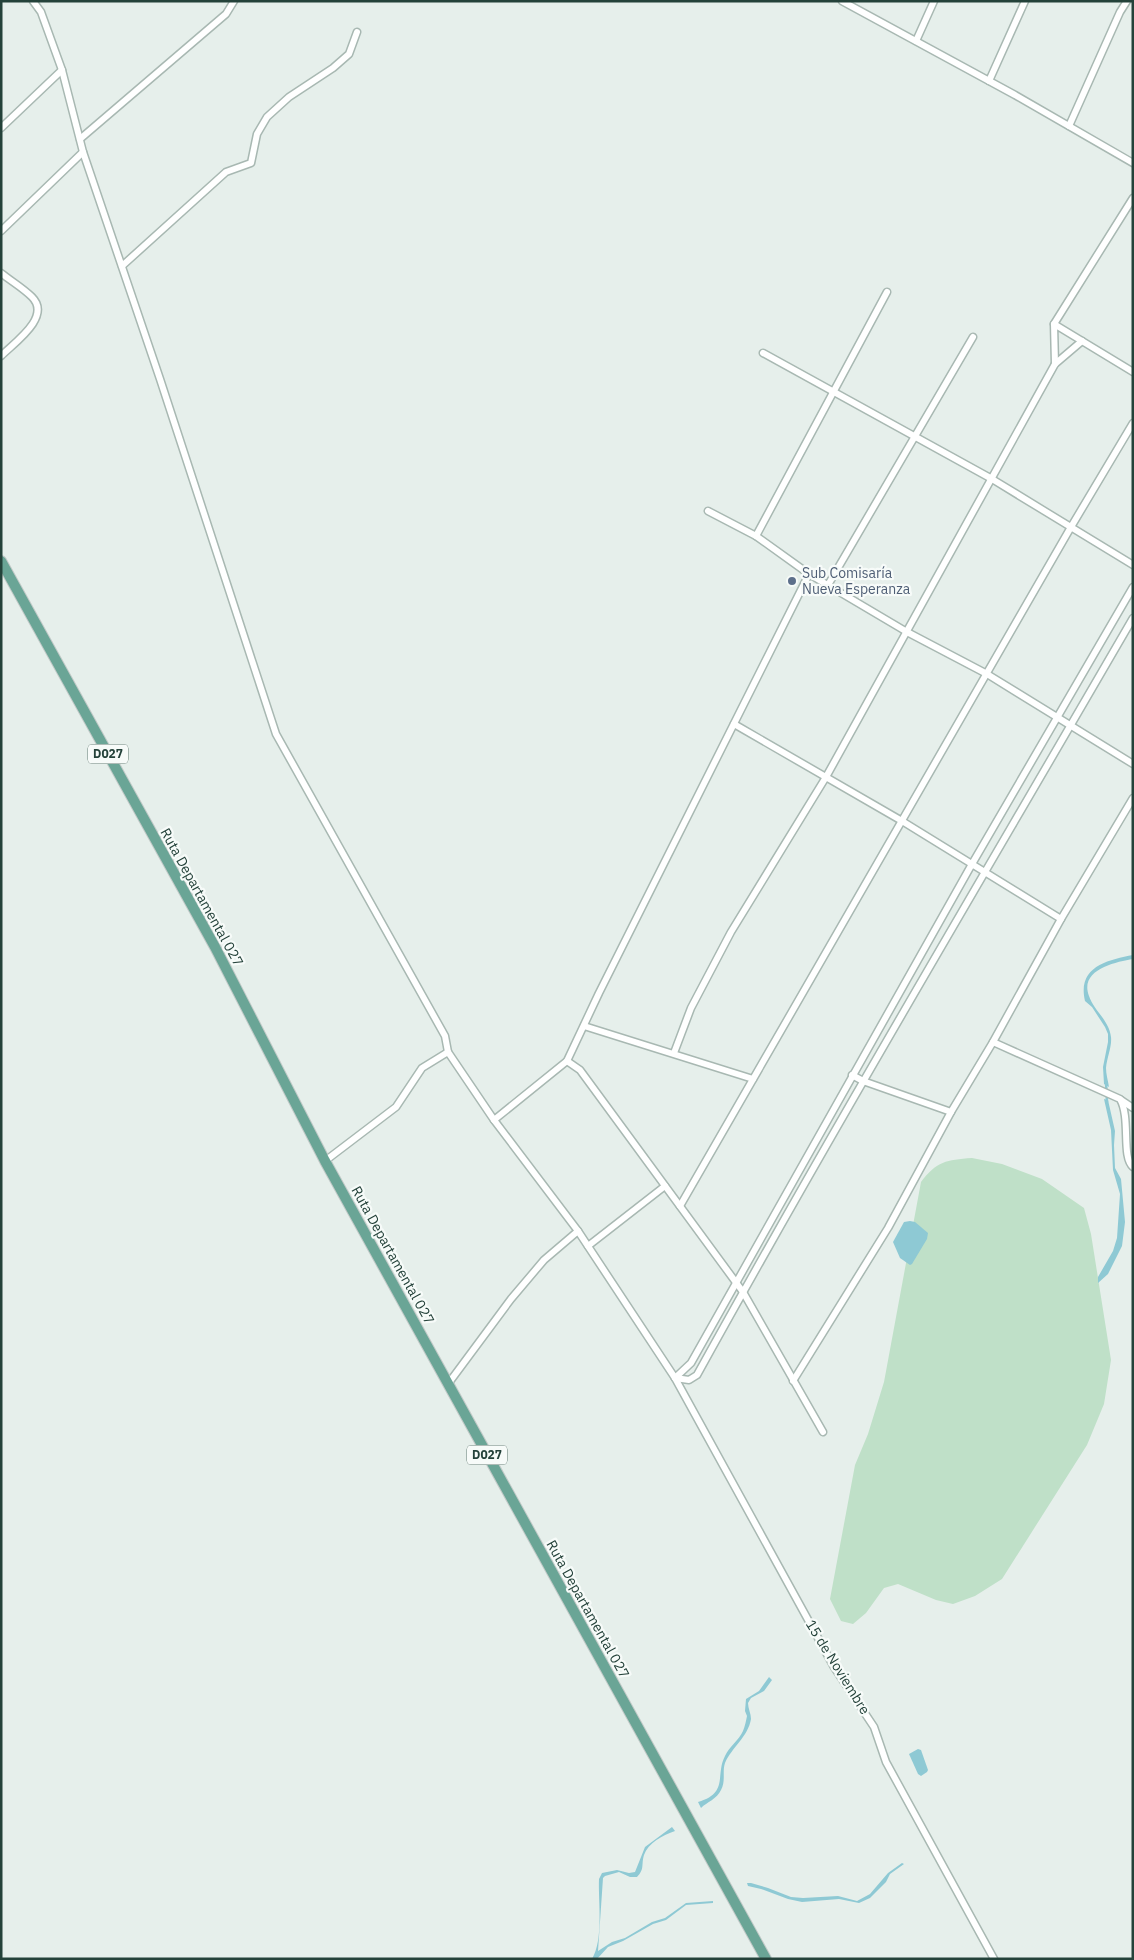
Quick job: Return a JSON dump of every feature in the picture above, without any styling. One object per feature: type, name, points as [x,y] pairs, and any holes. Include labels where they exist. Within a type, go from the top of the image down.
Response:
[{"type":"main road","name":"Ruta Departamental 027","points":[[1,560],[215,947],[325,1161],[766,1959]]},
{"type":"street","name":"15 de Noviembre","points":[[33,1],[41,12],[62,70],[83,152],[276,734],[445,1036],[448,1052],[494,1120],[578,1231],[676,1378],[834,1667],[874,1727],[886,1762],[994,1959]]},
{"type":"street","points":[[80,139],[226,14],[234,1]]},
{"type":"street","points":[[842,1],[989,81],[1133,163]]},
{"type":"street","points":[[916,41],[934,1]]},
{"type":"street","points":[[989,81],[1025,1]]},
{"type":"street","points":[[1069,126],[1120,12],[1127,1]]},
{"type":"street","points":[[122,266],[226,172],[251,162],[257,134],[267,117],[289,97],[333,68],[349,54],[357,32]]},
{"type":"street","points":[[1,128],[62,70]]},
{"type":"street","points":[[1,231],[83,152]]},
{"type":"street","points":[[1055,364],[1054,324],[1133,198]]},
{"type":"street","points":[[1,273],[34,298],[38,310],[34,324],[1,356]]},
{"type":"street","points":[[756,536],[887,292]]},
{"type":"street","points":[[1054,324],[1133,372]]},
{"type":"street","points":[[828,585],[973,337]]},
{"type":"street","points":[[674,1053],[691,1008],[731,932],[826,777],[1055,364],[1082,341]]},
{"type":"street","points":[[763,353],[992,479],[1133,565]]},
{"type":"street","points":[[680,1206],[1071,527],[1133,423]]},
{"type":"street","points":[[708,511],[756,536],[809,574],[907,632],[988,674],[1133,764]]},
{"type":"street","points":[[494,1120],[567,1061],[809,574]]},
{"type":"street","points":[[676,1378],[691,1363],[972,864],[1133,588]]},
{"type":"street","points":[[676,1378],[689,1380],[697,1375],[864,1081],[1133,618]]},
{"type":"street","points":[[734,724],[902,821],[1061,919]]},
{"type":"street","points":[[793,1381],[888,1228],[951,1112],[993,1042],[1061,919],[1133,798]]},
{"type":"street","points":[[584,1026],[753,1078]]},
{"type":"street","points":[[993,1042],[1107,1092],[1133,1108]]},
{"type":"street","points":[[325,1161],[396,1107],[422,1068],[448,1052]]},
{"type":"street","points":[[567,1061],[580,1070],[743,1292],[823,1432]]},
{"type":"street","points":[[852,1075],[951,1112]]},
{"type":"street","points":[[1120,1100],[1125,1108],[1130,1141],[1126,1155],[1128,1162],[1133,1167]]},
{"type":"street","points":[[588,1246],[665,1186]]},
{"type":"street","points":[[448,1384],[511,1299],[544,1260],[578,1231]]},
{"type":"green space","points":[[972,1158],[1002,1164],[1042,1179],[1084,1208],[1091,1234],[1111,1360],[1104,1404],[1087,1445],[1002,1579],[975,1596],[953,1604],[936,1600],[898,1584],[884,1588],[866,1613],[853,1624],[841,1621],[830,1599],[855,1465],[868,1434],[884,1382],[921,1182],[932,1170],[943,1163]]},
{"type":"water","points":[[1133,955],[1133,959],[1117,962],[1100,969],[1089,980],[1087,987],[1091,1001],[1110,1031],[1111,1045],[1106,1068],[1109,1087],[1104,1084],[1103,1067],[1108,1034],[1092,1007],[1085,1001],[1085,980],[1096,967]]},
{"type":"water","points":[[1104,1099],[1108,1100],[1115,1131],[1115,1168],[1121,1179],[1125,1222],[1122,1246],[1108,1274],[1098,1283],[1098,1277],[1113,1251],[1117,1238],[1120,1194],[1113,1170],[1111,1130]]},
{"type":"water","points":[[904,1222],[915,1222],[928,1233],[927,1239],[910,1265],[900,1258],[893,1242]]},
{"type":"water","points":[[769,1677],[772,1680],[764,1691],[751,1698],[748,1703],[751,1719],[747,1731],[725,1763],[721,1790],[701,1808],[698,1802],[714,1794],[718,1788],[725,1756],[743,1731],[747,1716],[745,1711],[746,1699],[759,1691]]},
{"type":"water","points":[[918,1749],[921,1750],[928,1770],[921,1776],[918,1774],[909,1754]]},
{"type":"water","points":[[672,1827],[675,1831],[656,1840],[646,1851],[642,1869],[637,1877],[630,1877],[619,1872],[603,1878],[598,1951],[652,1922],[665,1918],[686,1903],[713,1901],[713,1903],[686,1905],[666,1920],[653,1924],[608,1947],[597,1959],[592,1959],[598,1941],[600,1920],[599,1879],[602,1873],[617,1870],[629,1873],[635,1872],[645,1847]]},
{"type":"water","points":[[902,1863],[904,1864],[890,1874],[886,1882],[870,1898],[859,1903],[839,1899],[802,1902],[748,1886],[747,1883],[768,1888],[791,1897],[838,1896],[857,1901],[870,1894],[888,1873]]},
{"type":"waterway","points":[[1106,1082],[1107,1102]]},
{"type":"place","name":"Sub Comisaría Nueva Esperanza","points":[[792,581]]}]
